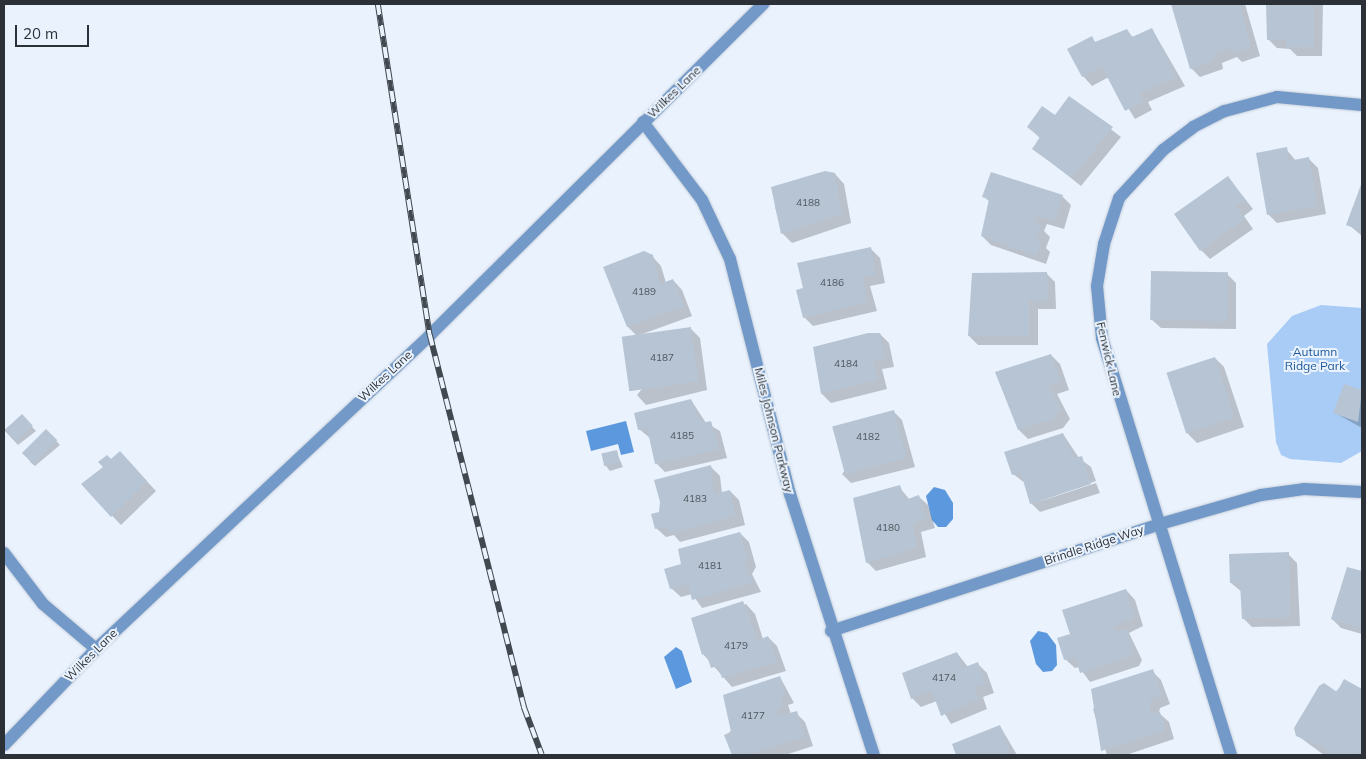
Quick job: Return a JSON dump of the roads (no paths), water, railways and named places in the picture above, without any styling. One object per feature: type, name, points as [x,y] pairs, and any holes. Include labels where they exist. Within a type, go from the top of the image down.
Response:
[{"type":"street","name":"Wilkes Lane","points":[[4,744],[96,649],[430,335],[763,4]]},
{"type":"street","name":"Fenwick Lane","points":[[1231,755],[1102,338],[1100,265],[1119,198],[1164,150],[1225,111],[1284,96],[1362,105]]},
{"type":"street","name":"Miles Johnson Parkway","points":[[643,122],[702,200],[730,259],[831,632],[874,755]]},
{"type":"street","name":"Brindle Ridge Way","points":[[831,632],[1160,524],[1261,495],[1304,489],[1362,492]]},
{"type":"street","points":[[4,553],[43,604],[96,649]]},
{"type":"water","points":[[626,421],[634,452],[621,455],[618,444],[591,451],[586,431]]},
{"type":"water","points":[[934,487],[945,490],[953,503],[953,519],[946,527],[938,527],[932,520],[926,496]]},
{"type":"water","points":[[1038,631],[1047,633],[1056,645],[1057,665],[1052,671],[1043,672],[1036,664],[1030,641]]},
{"type":"water","points":[[676,647],[682,651],[692,682],[676,689],[664,657]]},
{"type":"railway","points":[[378,4],[430,335],[524,707],[542,755]]},
{"type":"park label","name":"Autumn Ridge Park","points":[[1315,359]]}]
